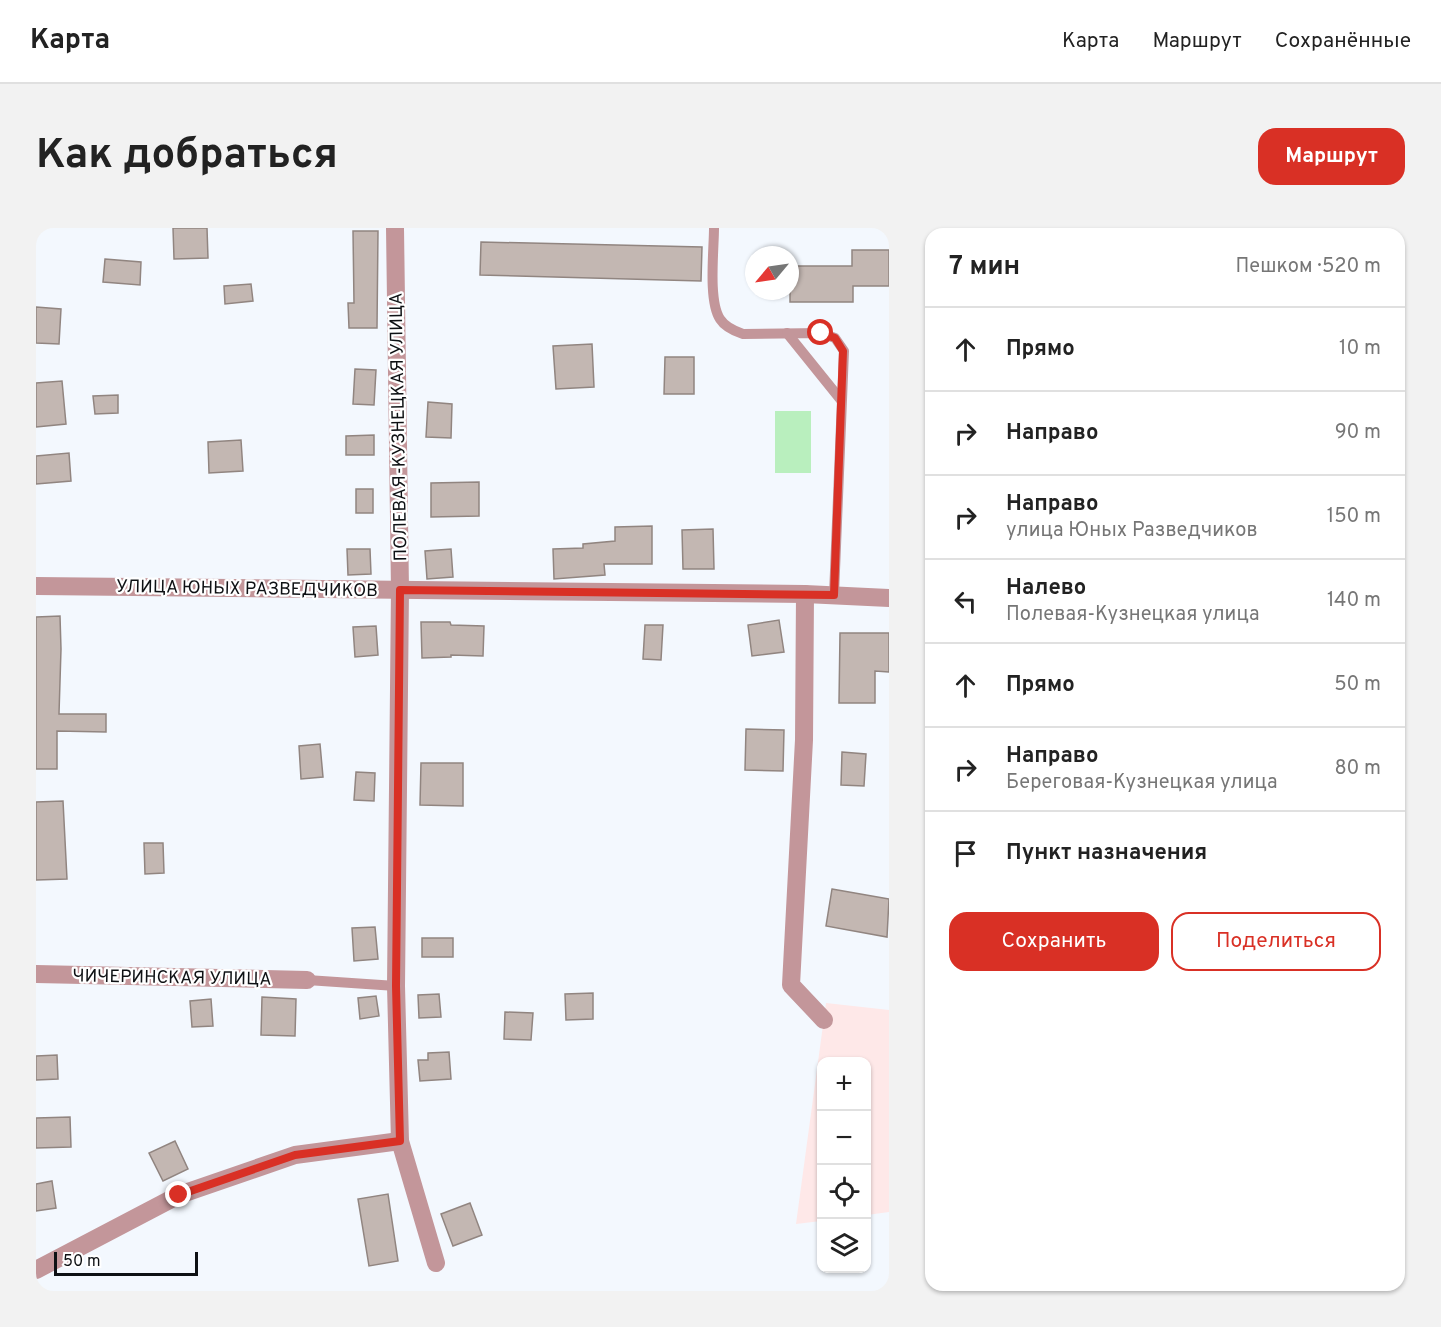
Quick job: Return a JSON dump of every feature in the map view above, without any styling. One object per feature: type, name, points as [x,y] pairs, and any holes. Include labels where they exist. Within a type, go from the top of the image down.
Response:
[{"type":"street","name":"ПОЛЕВАЯ-КУЗНЕЦКАЯ УЛИЦА","points":[[395,228],[400,590],[396,986],[400,1141],[436,1263]]},
{"type":"street","name":"УЛИЦА ЮНЫХ РАЗВЕДЧИКОВ","points":[[36,586],[805,594],[889,598]]},
{"type":"street","points":[[805,594],[804,740],[791,985],[824,1020]]},
{"type":"street","name":"ЧИЧЕРИНСКАЯ УЛИЦА","points":[[36,974],[307,980]]},
{"type":"street","points":[[36,1270],[179,1195],[295,1155],[400,1141]]},
{"type":"lane","points":[[714,228],[713,300],[720,319],[732,330],[743,334],[821,333],[835,338],[843,351],[834,595]]},
{"type":"lane","points":[[787,333],[842,399]]},
{"type":"lane","points":[[307,980],[396,986]]},
{"type":"shaded area","points":[[826,1003],[889,1010],[889,1212],[871,1214],[871,1057],[819,1057]]},
{"type":"shaded area","points":[[817,1069],[817,1221],[796,1224]]},
{"type":"green space","points":[[775,411],[811,411],[811,473],[775,473]]},
{"type":"building","points":[[173,228],[207,228],[208,258],[174,259]]},
{"type":"building","points":[[353,231],[378,231],[377,328],[349,328],[348,303],[354,303]]},
{"type":"building","points":[[481,242],[702,247],[701,281],[480,275]]},
{"type":"building","points":[[852,250],[889,250],[889,286],[853,286],[853,302],[790,302],[790,300],[799,300],[799,266],[852,266]]},
{"type":"building","points":[[105,259],[141,262],[140,285],[103,282]]},
{"type":"building","points":[[251,284],[253,301],[225,304],[224,286]]},
{"type":"building","points":[[36,307],[61,309],[59,344],[36,343]]},
{"type":"building","points":[[592,344],[594,387],[556,389],[553,346]]},
{"type":"building","points":[[665,357],[694,357],[694,394],[664,394]]},
{"type":"building","points":[[355,369],[376,370],[374,405],[353,404]]},
{"type":"building","points":[[62,381],[66,424],[36,427],[36,383]]},
{"type":"building","points":[[118,395],[118,413],[95,414],[93,396]]},
{"type":"building","points":[[428,402],[452,404],[451,438],[426,437]]},
{"type":"building","points":[[374,435],[374,455],[346,455],[346,436]]},
{"type":"building","points":[[241,440],[243,471],[209,473],[208,442]]},
{"type":"building","points":[[69,453],[71,481],[36,484],[36,456]]},
{"type":"building","points":[[479,482],[479,516],[431,517],[431,483]]},
{"type":"building","points":[[356,489],[373,489],[373,513],[356,513]]},
{"type":"building","points":[[652,526],[652,564],[604,564],[605,575],[554,579],[553,549],[583,548],[583,544],[615,541],[615,527]]},
{"type":"building","points":[[713,529],[714,569],[683,569],[682,530]]},
{"type":"building","points":[[347,549],[370,549],[371,574],[348,575]]},
{"type":"building","points":[[451,549],[453,577],[427,579],[425,551]]},
{"type":"building","points":[[60,616],[59,714],[106,714],[106,732],[57,731],[57,769],[36,769],[36,617]]},
{"type":"building","points":[[779,620],[784,652],[752,656],[748,625]]},
{"type":"building","points":[[421,622],[450,622],[451,625],[484,626],[483,656],[451,655],[451,657],[422,658]]},
{"type":"building","points":[[645,625],[663,625],[661,660],[643,659]]},
{"type":"building","points":[[376,626],[378,655],[355,657],[353,627]]},
{"type":"building","points":[[840,633],[889,633],[889,672],[875,671],[875,703],[839,703]]},
{"type":"building","points":[[746,729],[784,730],[783,771],[745,770]]},
{"type":"building","points":[[320,744],[323,777],[301,779],[299,746]]},
{"type":"building","points":[[842,752],[866,754],[864,786],[841,785]]},
{"type":"building","points":[[421,763],[463,763],[463,806],[420,805]]},
{"type":"building","points":[[356,772],[375,773],[374,801],[354,800]]},
{"type":"building","points":[[63,801],[67,879],[36,880],[36,802]]},
{"type":"building","points":[[144,843],[163,843],[164,873],[145,874]]},
{"type":"building","points":[[832,889],[889,899],[887,937],[826,926]]},
{"type":"building","points":[[375,927],[378,959],[354,961],[352,928]]},
{"type":"building","points":[[422,938],[453,938],[453,957],[422,957]]},
{"type":"building","points":[[593,993],[593,1019],[566,1020],[565,994]]},
{"type":"building","points":[[439,994],[441,1017],[419,1018],[418,995]]},
{"type":"building","points":[[376,996],[379,1016],[360,1019],[358,998]]},
{"type":"building","points":[[262,997],[296,999],[295,1036],[261,1035]]},
{"type":"building","points":[[211,999],[213,1026],[192,1027],[190,1001]]},
{"type":"building","points":[[505,1012],[533,1013],[531,1040],[504,1039]]},
{"type":"building","points":[[449,1052],[451,1079],[420,1081],[418,1060],[428,1060],[428,1053]]},
{"type":"building","points":[[57,1055],[58,1079],[36,1080],[36,1056]]},
{"type":"building","points":[[70,1117],[71,1147],[36,1148],[36,1118]]},
{"type":"building","points":[[175,1141],[188,1169],[163,1181],[149,1153]]},
{"type":"building","points":[[52,1181],[56,1208],[36,1211],[36,1184]]},
{"type":"building","points":[[388,1194],[398,1261],[369,1266],[358,1199]]},
{"type":"building","points":[[470,1203],[482,1235],[453,1246],[441,1214]]},
{"type":"route","points":[[179,1195],[295,1155],[400,1141],[396,986],[400,590],[834,595],[843,351],[835,338],[821,333]]}]
